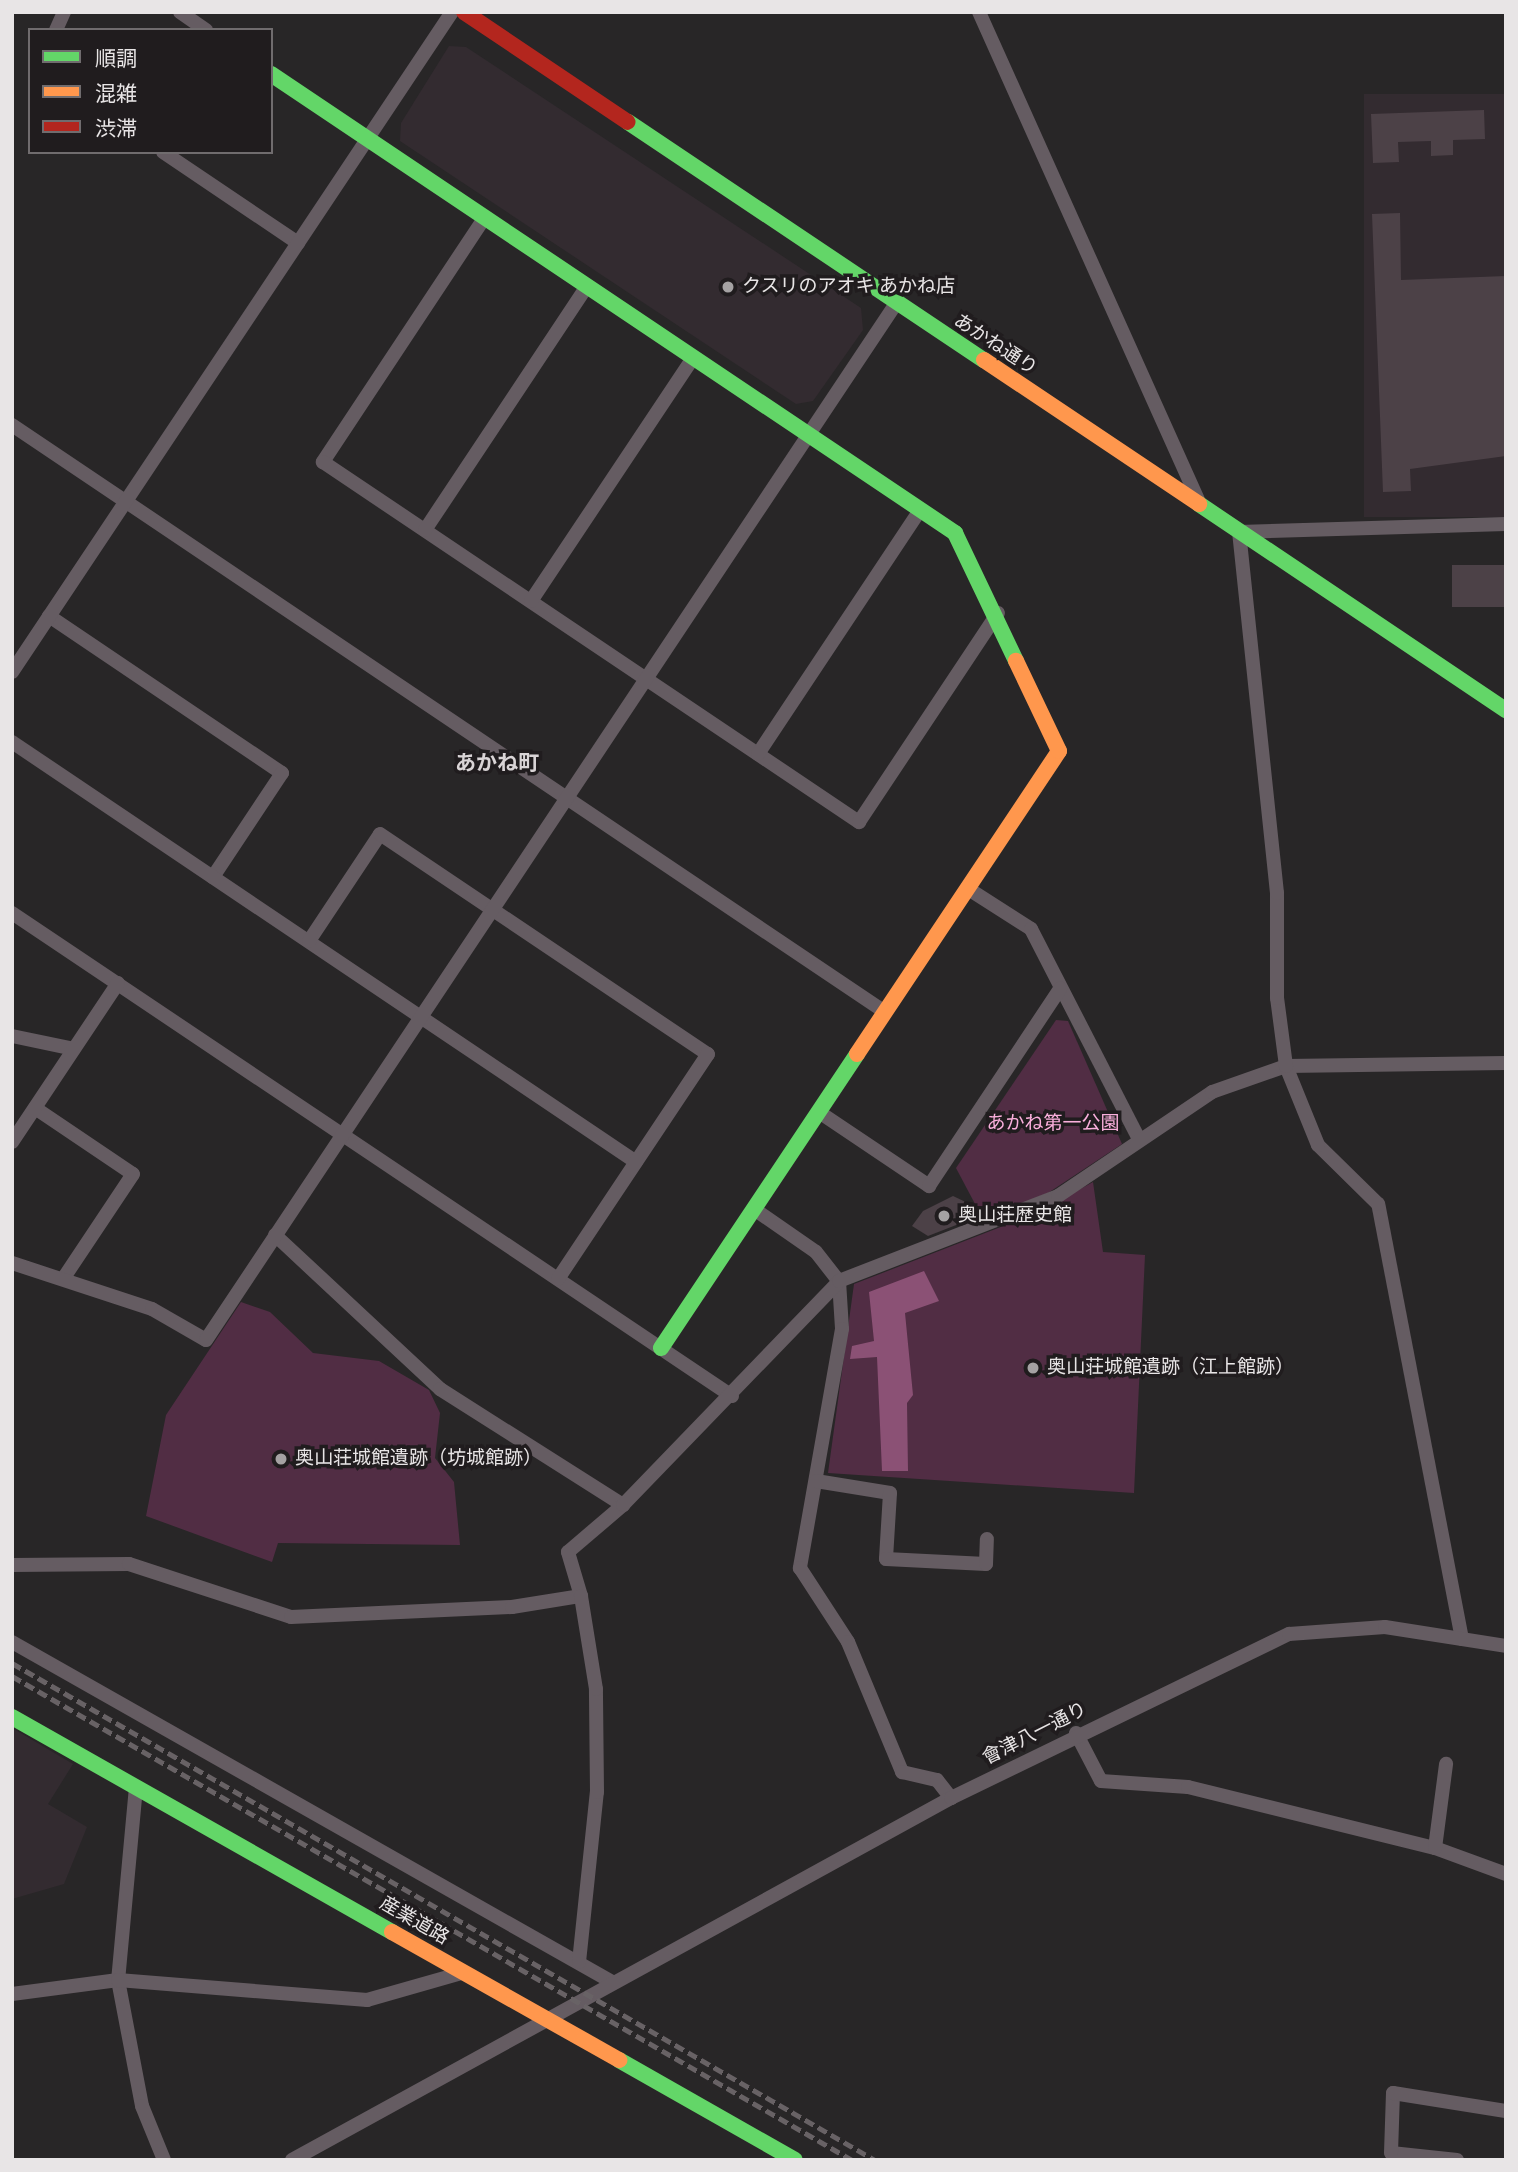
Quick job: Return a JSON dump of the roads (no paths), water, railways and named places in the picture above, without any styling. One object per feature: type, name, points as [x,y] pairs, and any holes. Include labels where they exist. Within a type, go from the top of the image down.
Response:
[{"type":"street","points":[[180,12],[203,28]]},
{"type":"street","points":[[12,672],[452,12]]},
{"type":"street","name":"あかね通り","points":[[464,12],[895,305],[1200,503],[1239,532],[1506,710]]},
{"type":"street","points":[[979,12],[1200,503]]},
{"type":"street","points":[[273,75],[955,533],[998,613],[1059,751],[661,1348]]},
{"type":"street","points":[[166,154],[298,243]]},
{"type":"street","points":[[485,217],[323,462],[859,822],[998,613]]},
{"type":"street","points":[[425,530],[587,286]]},
{"type":"street","points":[[12,1263],[152,1309],[205,1340],[895,305]]},
{"type":"street","points":[[531,601],[694,357]]},
{"type":"street","points":[[12,425],[885,1012]]},
{"type":"street","points":[[758,754],[920,510]]},
{"type":"street","points":[[1462,1639],[1378,1203],[1318,1145],[1286,1066],[1277,998],[1277,893],[1239,532],[1506,524]]},
{"type":"street","points":[[49,617],[282,773],[213,877]]},
{"type":"street","points":[[12,742],[636,1161]]},
{"type":"street","points":[[309,941],[380,834],[708,1054],[558,1279]]},
{"type":"street","points":[[967,888],[1031,929],[1139,1139]]},
{"type":"street","points":[[12,913],[732,1396]]},
{"type":"street","points":[[12,1142],[118,983]]},
{"type":"street","points":[[818,1112],[929,1186],[1060,989]]},
{"type":"street","points":[[12,1037],[74,1049]]},
{"type":"street","points":[[579,1962],[597,1792],[596,1689],[581,1596],[568,1552],[623,1505],[732,1396],[839,1281],[1058,1196],[1139,1139],[1212,1093],[1286,1066],[1506,1063]]},
{"type":"street","points":[[34,1108],[133,1174],[62,1279]]},
{"type":"street","points":[[754,1209],[816,1252],[839,1281],[842,1329],[800,1568],[849,1642],[902,1772],[937,1780],[951,1798]]},
{"type":"street","points":[[275,1235],[440,1389],[623,1505]]},
{"type":"street","points":[[816,1481],[890,1493],[886,1559],[986,1564],[987,1539]]},
{"type":"street","points":[[12,1565],[129,1564],[291,1617],[512,1607],[581,1596]]},
{"type":"street","name":"會津八一通り","points":[[292,2160],[951,1798],[1076,1733],[1289,1634],[1385,1627],[1506,1646]]},
{"type":"street","points":[[12,1642],[612,1982]]},
{"type":"street","name":"産業道路","points":[[12,1717],[795,2160]]},
{"type":"street","points":[[1076,1733],[1101,1781],[1188,1787],[1435,1849],[1506,1874]]},
{"type":"street","points":[[1435,1849],[1446,1764]]},
{"type":"street","points":[[136,1787],[118,1980],[142,2106],[164,2160]]},
{"type":"street","points":[[12,1994],[118,1980],[367,2000],[462,1973]]},
{"type":"street","points":[[1457,2160],[1391,2153],[1393,2093],[1506,2111]]},
{"type":"railway","points":[[12,1663],[875,2160]]},
{"type":"railway","points":[[12,1676],[852,2160]]},
{"type":"place","name":"クスリのアオキ あかね店","points":[[728,287]]},
{"type":"place","name":"奥山荘歴史館","points":[[944,1216]]},
{"type":"place","name":"奥山荘城館遺跡（江上館跡）","points":[[1033,1368]]},
{"type":"place","name":"奥山荘城館遺跡（坊城館跡）","points":[[281,1459]]},
{"type":"district","name":"あかね町","points":[[497,763]]},
{"type":"park label","name":"あかね第一公園","points":[[1053,1124]]}]
